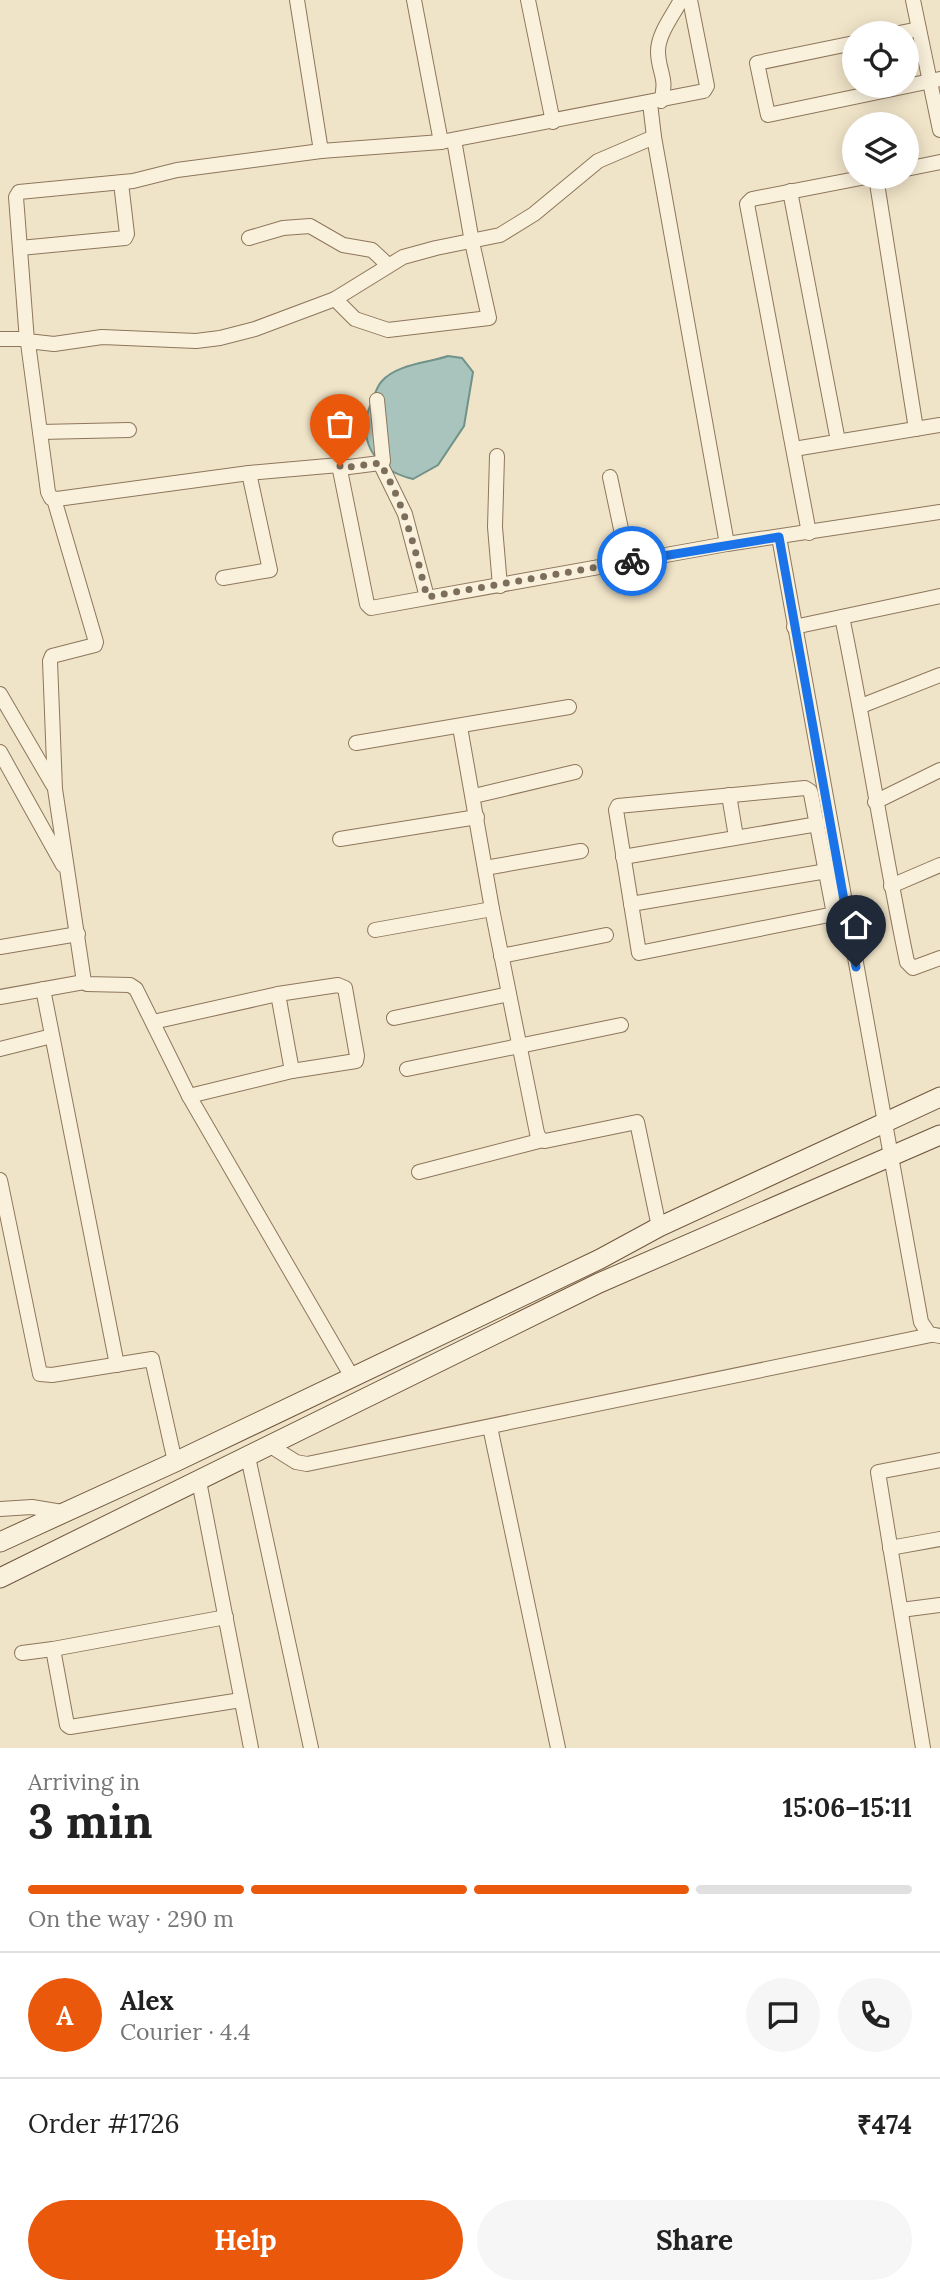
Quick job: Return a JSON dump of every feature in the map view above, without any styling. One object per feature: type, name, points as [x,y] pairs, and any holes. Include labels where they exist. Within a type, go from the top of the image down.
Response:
[{"type":"main road","points":[[0,1542],[176,1462],[600,1259],[659,1227],[940,1097]]},
{"type":"main road","points":[[0,1578],[599,1283],[940,1135]]},
{"type":"street","points":[[297,0],[321,150]]},
{"type":"street","points":[[335,299],[355,319],[388,330],[488,319],[490,314],[414,0]]},
{"type":"street","points":[[528,0],[553,122]]},
{"type":"street","points":[[681,0],[658,48],[665,85],[656,102],[654,137],[727,544]]},
{"type":"street","points":[[83,982],[55,789],[50,659],[52,656],[96,643],[54,499],[47,492],[27,341],[16,197],[19,191],[121,183],[177,170],[321,150],[447,141],[704,91],[707,88],[690,0]]},
{"type":"street","points":[[913,0],[917,21]]},
{"type":"street","points":[[919,29],[935,80],[940,130]]},
{"type":"street","points":[[842,45],[757,63],[768,115],[849,98]]},
{"type":"street","points":[[0,339],[54,344],[103,337],[196,341],[220,338],[293,316],[335,299],[403,257],[500,235],[556,197],[598,162],[654,137]]},
{"type":"street","points":[[919,166],[940,162]]},
{"type":"street","points":[[809,533],[747,204],[752,200],[842,181]]},
{"type":"street","points":[[20,248],[125,238],[127,234],[121,183]]},
{"type":"street","points":[[878,189],[916,429]]},
{"type":"street","points":[[790,191],[838,441]]},
{"type":"street","points":[[249,238],[283,228],[310,226],[343,245],[369,248],[388,265]]},
{"type":"street","points":[[377,400],[383,459],[380,463]]},
{"type":"street","points":[[794,449],[940,425]]},
{"type":"street","points":[[40,432],[129,430]]},
{"type":"street","points":[[497,456],[495,527],[500,586]]},
{"type":"street","points":[[54,499],[249,473],[380,463]]},
{"type":"street","points":[[380,463],[405,514],[427,597]]},
{"type":"street","points":[[341,468],[368,605],[373,608],[727,544],[940,512]]},
{"type":"street","points":[[223,578],[270,569],[249,473]]},
{"type":"street","points":[[610,477],[628,562]]},
{"type":"street","points":[[779,537],[837,890],[893,1156],[921,1322],[924,1330],[936,1336]]},
{"type":"street","points":[[794,626],[940,596]]},
{"type":"street","points":[[842,617],[861,706],[891,886],[909,966],[917,967],[940,958]]},
{"type":"street","points":[[861,706],[940,675]]},
{"type":"street","points":[[0,694],[55,789]]},
{"type":"street","points":[[356,743],[569,707]]},
{"type":"street","points":[[460,727],[519,1047],[537,1133],[543,1140]]},
{"type":"street","points":[[29,743],[0,750],[69,875]]},
{"type":"street","points":[[875,802],[940,770]]},
{"type":"street","points":[[474,796],[575,772]]},
{"type":"street","points":[[808,789],[827,871],[837,890],[832,915],[639,953],[616,810],[618,806],[808,789]]},
{"type":"street","points":[[729,794],[736,837]]},
{"type":"street","points":[[340,839],[477,817]]},
{"type":"street","points":[[623,857],[818,824]]},
{"type":"street","points":[[485,869],[581,850]]},
{"type":"street","points":[[891,886],[940,865]]},
{"type":"street","points":[[631,904],[827,871]]},
{"type":"street","points":[[375,930],[492,909]]},
{"type":"street","points":[[0,947],[78,934]]},
{"type":"street","points":[[501,956],[606,936]]},
{"type":"street","points":[[0,997],[83,982],[134,987],[190,1096],[352,1377]]},
{"type":"street","points":[[152,1022],[278,993],[344,986],[357,1060],[190,1096]]},
{"type":"street","points":[[43,989],[117,1365]]},
{"type":"street","points":[[278,993],[292,1072]]},
{"type":"street","points":[[394,1018],[509,994]]},
{"type":"street","points":[[407,1069],[621,1026]]},
{"type":"street","points":[[0,1049],[52,1036]]},
{"type":"street","points":[[419,1172],[543,1140],[637,1122],[659,1227]]},
{"type":"street","points":[[0,1180],[39,1372],[52,1375],[153,1360],[176,1462]]},
{"type":"street","points":[[269,1446],[296,1462],[307,1464],[936,1336]]},
{"type":"street","points":[[490,1427],[558,1748]]},
{"type":"street","points":[[248,1457],[311,1748]]},
{"type":"street","points":[[923,1748],[878,1472],[940,1460]]},
{"type":"street","points":[[199,1481],[251,1748]]},
{"type":"street","points":[[0,1509],[32,1507],[62,1512]]},
{"type":"street","points":[[890,1548],[940,1539]]},
{"type":"street","points":[[901,1610],[940,1605]]},
{"type":"street","points":[[22,1653],[53,1650],[226,1617]]},
{"type":"street","points":[[53,1650],[69,1727],[242,1700]]},
{"type":"water","points":[[448,356],[462,358],[473,372],[464,426],[438,465],[413,479],[399,475],[378,460],[367,440],[367,415],[376,390],[388,375],[396,371]]},
{"type":"way so far","points":[[340,466],[380,463],[405,514],[427,597],[632,561]]},
{"type":"route","points":[[632,561],[779,537],[856,967]]}]
